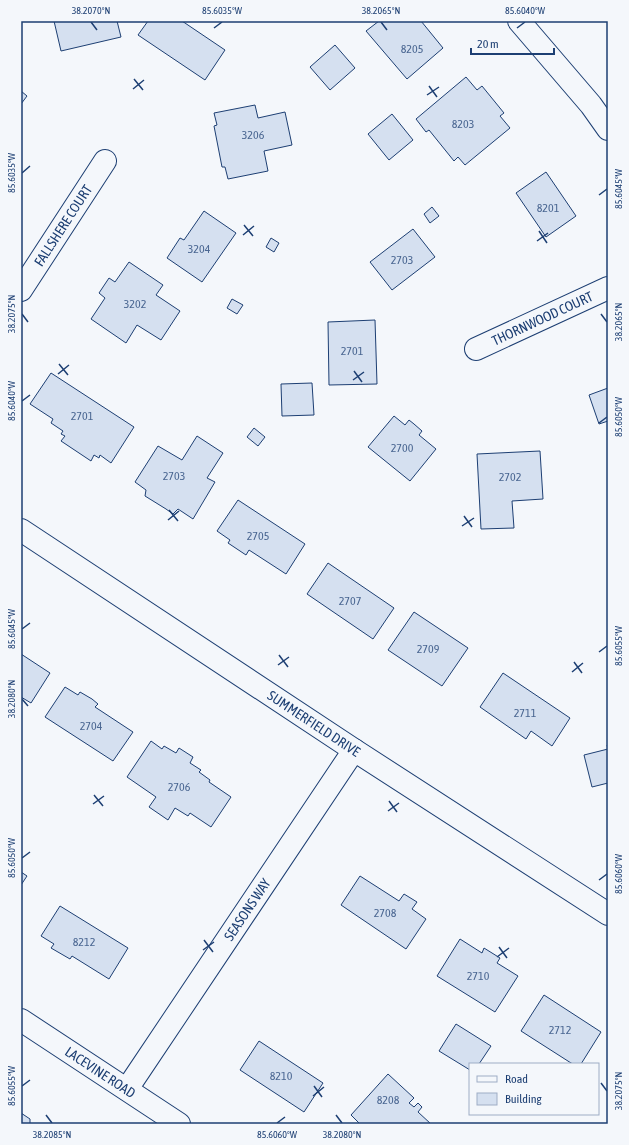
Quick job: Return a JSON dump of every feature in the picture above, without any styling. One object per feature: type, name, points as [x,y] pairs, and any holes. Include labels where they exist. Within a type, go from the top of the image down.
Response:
[{"type":"street","points":[[519,21],[591,105],[608,129]]},
{"type":"street","name":"FALLSHERE COURT","points":[[21,290],[105,161]]},
{"type":"street","name":"THORNWOOD COURT","points":[[476,349],[608,288]]},
{"type":"street","name":"SUMMERFIELD DRIVE","points":[[21,530],[354,750],[608,914]]},
{"type":"street","name":"SEASONS WAY","points":[[127,1089],[354,750]]},
{"type":"street","name":"LACEVINE ROAD","points":[[21,1020],[179,1124]]},
{"type":"building","points":[[54,21],[117,21],[121,37],[61,51]]},
{"type":"building","points":[[148,21],[182,21],[225,50],[205,80],[138,35]]},
{"type":"building","points":[[379,21],[421,21],[443,48],[407,79],[366,31]]},
{"type":"building","points":[[335,45],[355,68],[330,90],[310,67]]},
{"type":"building","points":[[466,77],[477,90],[482,86],[504,113],[500,116],[510,128],[465,165],[458,157],[454,161],[429,130],[426,132],[416,119]]},
{"type":"building","points":[[21,91],[27,96],[21,104]]},
{"type":"building","points":[[255,105],[258,118],[285,112],[292,145],[264,151],[268,171],[228,179],[225,167],[222,167],[214,126],[217,125],[214,113]]},
{"type":"building","points":[[392,114],[413,140],[389,160],[368,134]]},
{"type":"building","points":[[546,172],[576,216],[546,237],[516,193]]},
{"type":"building","points":[[432,207],[439,216],[430,223],[424,214]]},
{"type":"building","points":[[204,211],[236,233],[202,282],[167,258],[180,238],[184,240]]},
{"type":"building","points":[[413,229],[435,257],[392,290],[370,262]]},
{"type":"building","points":[[271,238],[279,243],[274,252],[266,247]]},
{"type":"building","points":[[129,262],[163,285],[156,295],[180,311],[161,340],[137,325],[126,343],[91,319],[105,298],[99,293],[109,278],[115,282]]},
{"type":"building","points":[[232,299],[243,305],[237,314],[227,308]]},
{"type":"building","points":[[375,320],[377,384],[329,385],[328,322]]},
{"type":"building","points":[[51,373],[134,427],[111,463],[100,455],[99,458],[94,455],[91,461],[61,441],[65,436],[61,434],[63,431],[51,423],[53,419],[30,404]]},
{"type":"building","points":[[312,383],[314,415],[282,416],[281,384]]},
{"type":"building","points":[[608,388],[608,421],[599,424],[589,395]]},
{"type":"building","points":[[394,416],[405,425],[409,420],[422,431],[419,435],[436,449],[410,481],[368,447]]},
{"type":"building","points":[[254,428],[265,437],[258,446],[247,437]]},
{"type":"building","points":[[197,436],[223,453],[207,478],[215,482],[193,519],[178,509],[173,514],[145,496],[146,490],[135,482],[158,446],[182,460]]},
{"type":"building","points":[[540,451],[543,499],[512,501],[514,528],[481,529],[477,454]]},
{"type":"building","points":[[238,500],[305,544],[286,574],[249,550],[246,555],[228,543],[230,540],[217,531]]},
{"type":"building","points":[[328,563],[394,608],[373,639],[307,594]]},
{"type":"building","points":[[414,612],[468,648],[442,686],[388,650]]},
{"type":"building","points":[[21,654],[50,673],[31,703],[21,697]]},
{"type":"building","points":[[503,673],[570,718],[552,746],[531,731],[526,739],[480,707]]},
{"type":"building","points":[[65,687],[78,695],[80,692],[92,699],[98,704],[95,707],[133,732],[113,761],[45,717]]},
{"type":"building","points":[[151,741],[162,749],[164,746],[176,753],[179,748],[193,757],[190,763],[201,770],[199,772],[210,780],[209,782],[231,797],[211,827],[190,813],[188,816],[175,808],[168,820],[149,807],[156,797],[127,777]]},
{"type":"building","points":[[608,749],[608,783],[592,787],[584,755]]},
{"type":"building","points":[[21,872],[27,876],[21,885]]},
{"type":"building","points":[[360,876],[399,901],[404,894],[417,902],[412,909],[426,919],[406,949],[341,905]]},
{"type":"building","points":[[60,906],[128,948],[109,979],[72,956],[70,959],[51,948],[54,944],[41,936]]},
{"type":"building","points":[[460,939],[482,953],[484,948],[500,958],[497,963],[518,976],[495,1012],[437,976]]},
{"type":"building","points":[[544,995],[601,1032],[582,1063],[571,1063],[521,1031]]},
{"type":"building","points":[[456,1024],[491,1046],[480,1063],[469,1063],[469,1069],[439,1051]]},
{"type":"building","points":[[259,1041],[323,1083],[304,1112],[240,1070]]},
{"type":"building","points":[[388,1074],[414,1098],[409,1103],[414,1107],[418,1103],[422,1107],[418,1112],[431,1124],[360,1124],[351,1115]]},
{"type":"building","points":[[21,1113],[30,1119],[30,1124],[21,1124]]}]
